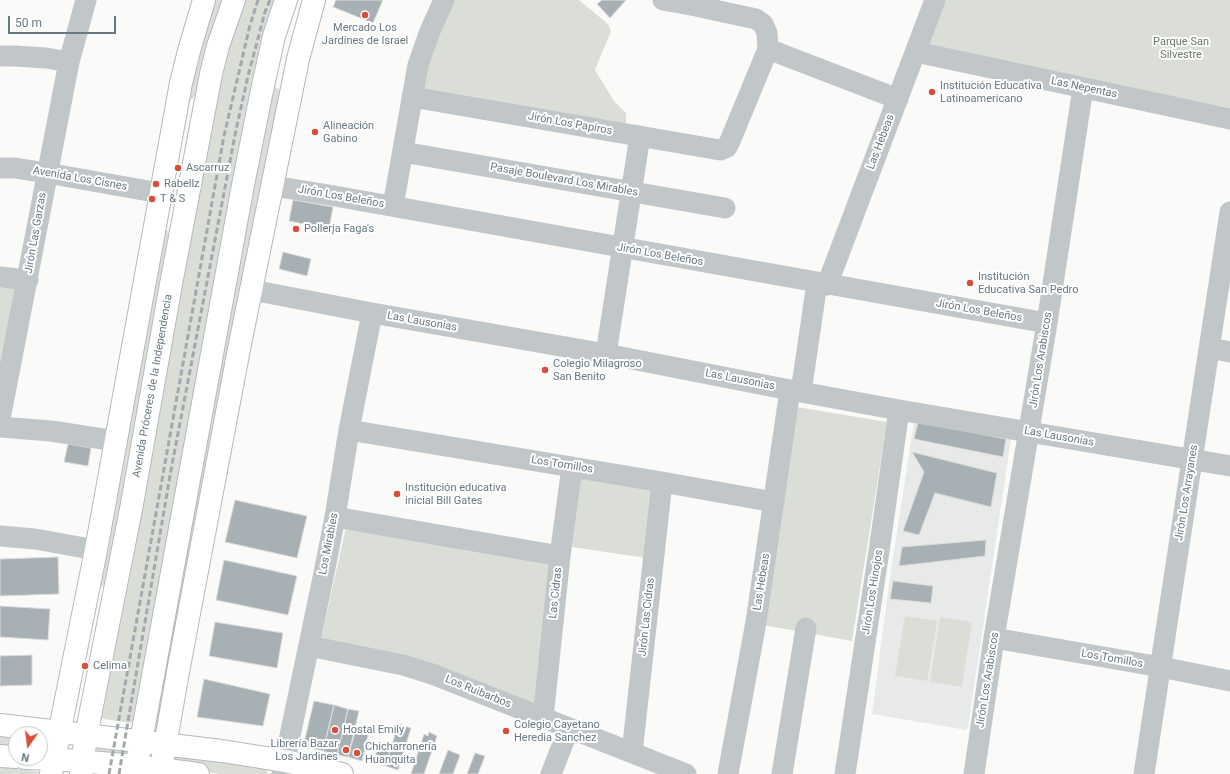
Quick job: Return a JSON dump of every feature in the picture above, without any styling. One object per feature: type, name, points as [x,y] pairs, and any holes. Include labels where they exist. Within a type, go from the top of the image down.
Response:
[{"type":"main road","points":[[198,774],[52,767],[96,550],[181,83],[204,0]]},
{"type":"main road","name":"Avenida Próceres de la Independencia","points":[[81,768],[132,504],[171,284],[211,74],[218,46],[234,0]]},
{"type":"main road","points":[[136,770],[261,95],[274,36],[286,0]]},
{"type":"main road","points":[[161,772],[236,365],[298,59],[314,0]]},
{"type":"main road","points":[[0,725],[222,751],[283,768],[342,774]]},
{"type":"street","name":"Jirón Las Garzas","points":[[0,419],[69,62],[86,0]]},
{"type":"street","points":[[393,206],[418,65],[430,31],[444,0]]},
{"type":"street","points":[[663,0],[756,19],[763,24],[767,33],[768,49],[898,99]]},
{"type":"street","name":"Las Hebeas","points":[[728,774],[756,622],[774,502],[795,391],[822,284],[898,99],[935,0]]},
{"type":"street","name":"Jirón Los Papiros","points":[[412,97],[720,150],[727,147],[768,49]]},
{"type":"street","name":"Las Nepentas","points":[[916,52],[1230,119]]},
{"type":"street","points":[[0,56],[46,58],[69,62]]},
{"type":"street","name":"Jirón Los Arabiscos","points":[[974,774],[994,638],[1030,432],[1083,88]]},
{"type":"street","points":[[606,354],[640,136]]},
{"type":"street","name":"Pasaje Boulevard Los Mirables","points":[[403,152],[725,208]]},
{"type":"street","name":"Avenida Los Cisnes","points":[[0,168],[16,168],[47,173],[160,194]]},
{"type":"street","name":"Jirón Los Beleños","points":[[273,186],[393,206],[822,284],[1047,323]]},
{"type":"street","name":"Jirón Los Arrayanes","points":[[1144,774],[1192,459],[1220,350],[1230,212]]},
{"type":"street","points":[[0,277],[28,280]]},
{"type":"street","name":"Las Lausonias","points":[[252,290],[372,314],[606,354],[899,410],[1230,466]]},
{"type":"street","name":"Los Mirables","points":[[283,768],[335,517],[349,430],[372,314]]},
{"type":"street","name":"Jirón Los Hinojos","points":[[845,774],[880,551],[899,410]]},
{"type":"street","points":[[0,426],[51,431],[116,441]]},
{"type":"street","name":"Los Tomillos","points":[[349,430],[774,502]]},
{"type":"street","name":"Las Cidras","points":[[542,718],[560,556],[572,467]]},
{"type":"street","name":"Jirón Las Cidras","points":[[632,753],[662,482]]},
{"type":"street","points":[[335,517],[560,556]]},
{"type":"street","points":[[0,536],[35,539],[96,550]]},
{"type":"street","points":[[782,774],[806,628]]},
{"type":"street","name":"Los Tomillos","points":[[994,638],[1161,667],[1230,681]]},
{"type":"street","name":"Los Ruibarbos","points":[[309,646],[403,665],[432,674],[686,774]]},
{"type":"street","points":[[551,774],[569,728]]},
{"type":"shaded area","points":[[914,422],[1011,439],[968,727],[966,730],[872,714],[889,584]]},
{"type":"green space","points":[[210,0],[224,0],[210,42],[196,95],[188,103],[163,230],[169,231],[108,583],[94,591],[182,105]]},
{"type":"green space","points":[[243,0],[274,0],[265,29],[137,724],[98,718],[219,76]]},
{"type":"green space","points":[[451,0],[579,0],[608,24],[611,31],[595,70],[614,101],[626,113],[626,126],[418,89]]},
{"type":"green space","name":"Parque San Silvestre","points":[[942,0],[1230,0],[1230,108],[929,48],[925,45]]},
{"type":"green space","points":[[270,84],[280,90],[161,727],[153,726]]},
{"type":"green space","points":[[13,286],[17,289],[0,379],[0,288]]},
{"type":"green space","points":[[797,407],[887,422],[852,641],[763,625]]},
{"type":"green space","points":[[578,474],[655,486],[646,558],[572,547]]},
{"type":"green space","points":[[346,527],[551,562],[535,706],[321,639]]},
{"type":"green space","points":[[905,616],[937,621],[927,681],[895,676]]},
{"type":"green space","points":[[940,617],[972,622],[962,687],[930,682]]},
{"type":"green space","points":[[0,732],[8,733],[8,752],[0,752]]},
{"type":"green space","points":[[96,746],[129,749],[132,758],[92,757],[93,749]]},
{"type":"green space","points":[[177,755],[264,769],[267,770],[268,774],[220,774],[173,767],[172,756]]},
{"type":"green space","points":[[0,766],[41,772],[41,774],[0,774]]},
{"type":"building","name":"Mercado Los Jardines de Israel","points":[[336,0],[383,0],[373,23],[333,7]]},
{"type":"building","points":[[602,0],[626,0],[610,18],[597,4]]},
{"type":"building","points":[[293,200],[333,207],[329,229],[289,221]]},
{"type":"building","points":[[283,252],[311,259],[307,276],[279,269]]},
{"type":"building","points":[[918,422],[1006,439],[1003,457],[914,439]]},
{"type":"building","points":[[68,444],[91,448],[88,466],[64,462]]},
{"type":"building","points":[[912,452],[997,473],[991,507],[935,493],[919,535],[903,531],[924,472]]},
{"type":"building","points":[[235,500],[307,516],[297,558],[225,542]]},
{"type":"building","points":[[986,540],[985,556],[899,566],[902,547]]},
{"type":"building","points":[[58,557],[59,594],[0,596],[0,559]]},
{"type":"building","points":[[224,560],[297,576],[288,615],[216,600]]},
{"type":"building","points":[[893,581],[933,586],[931,603],[890,599]]},
{"type":"building","points":[[0,606],[50,609],[48,640],[0,637]]},
{"type":"building","points":[[215,622],[283,633],[277,668],[209,656]]},
{"type":"building","points":[[32,655],[32,685],[0,686],[0,656]]},
{"type":"building","points":[[204,679],[270,694],[263,726],[197,717]]},
{"type":"building","points":[[314,701],[334,705],[323,751],[303,747]]},
{"type":"building","name":"Hostal Emily","points":[[334,705],[348,709],[337,755],[323,751]]},
{"type":"building","points":[[348,709],[359,711],[348,757],[337,755]]},
{"type":"building","points":[[398,724],[411,728],[398,770],[386,766]]},
{"type":"building","points":[[355,732],[368,735],[362,761],[348,757]]},
{"type":"building","points":[[429,732],[437,736],[424,774],[411,774],[424,734],[428,736]]},
{"type":"building","points":[[379,744],[391,747],[386,766],[373,763]]},
{"type":"building","points":[[448,750],[460,755],[453,774],[439,774]]},
{"type":"building","points":[[475,753],[485,756],[478,774],[467,774]]},
{"type":"railway","points":[[109,774],[224,136],[250,25],[258,0]]},
{"type":"railway","points":[[119,774],[171,470],[236,130],[248,76],[265,12],[270,0]]},
{"type":"place","name":"Mercado Los Jardines de Israel","points":[[365,15]]},
{"type":"place","name":"Institución Educativa Latinoamericano","points":[[932,92]]},
{"type":"place","name":"Alineación Gabino","points":[[315,132]]},
{"type":"place","name":"Ascarruz","points":[[178,168]]},
{"type":"place","name":"Rabellz","points":[[156,184]]},
{"type":"place","name":"T & S","points":[[152,199]]},
{"type":"place","name":"Pollerįa Faga's","points":[[296,229]]},
{"type":"place","name":"Institución Educativa San Pedro","points":[[970,283]]},
{"type":"place","name":"Colegio Milagroso San Benito","points":[[545,370]]},
{"type":"place","name":"Institución educativa inicial Bill Gates","points":[[397,494]]},
{"type":"place","name":"Celima","points":[[85,666]]},
{"type":"place","name":"Hostal Emily","points":[[335,730]]},
{"type":"place","name":"Colegio Cayetano Heredia Sanchez","points":[[506,731]]},
{"type":"place","name":"Librería Bazar Los Jardines","points":[[346,750]]},
{"type":"place","name":"Chicharronería Huanquita","points":[[357,753]]}]
